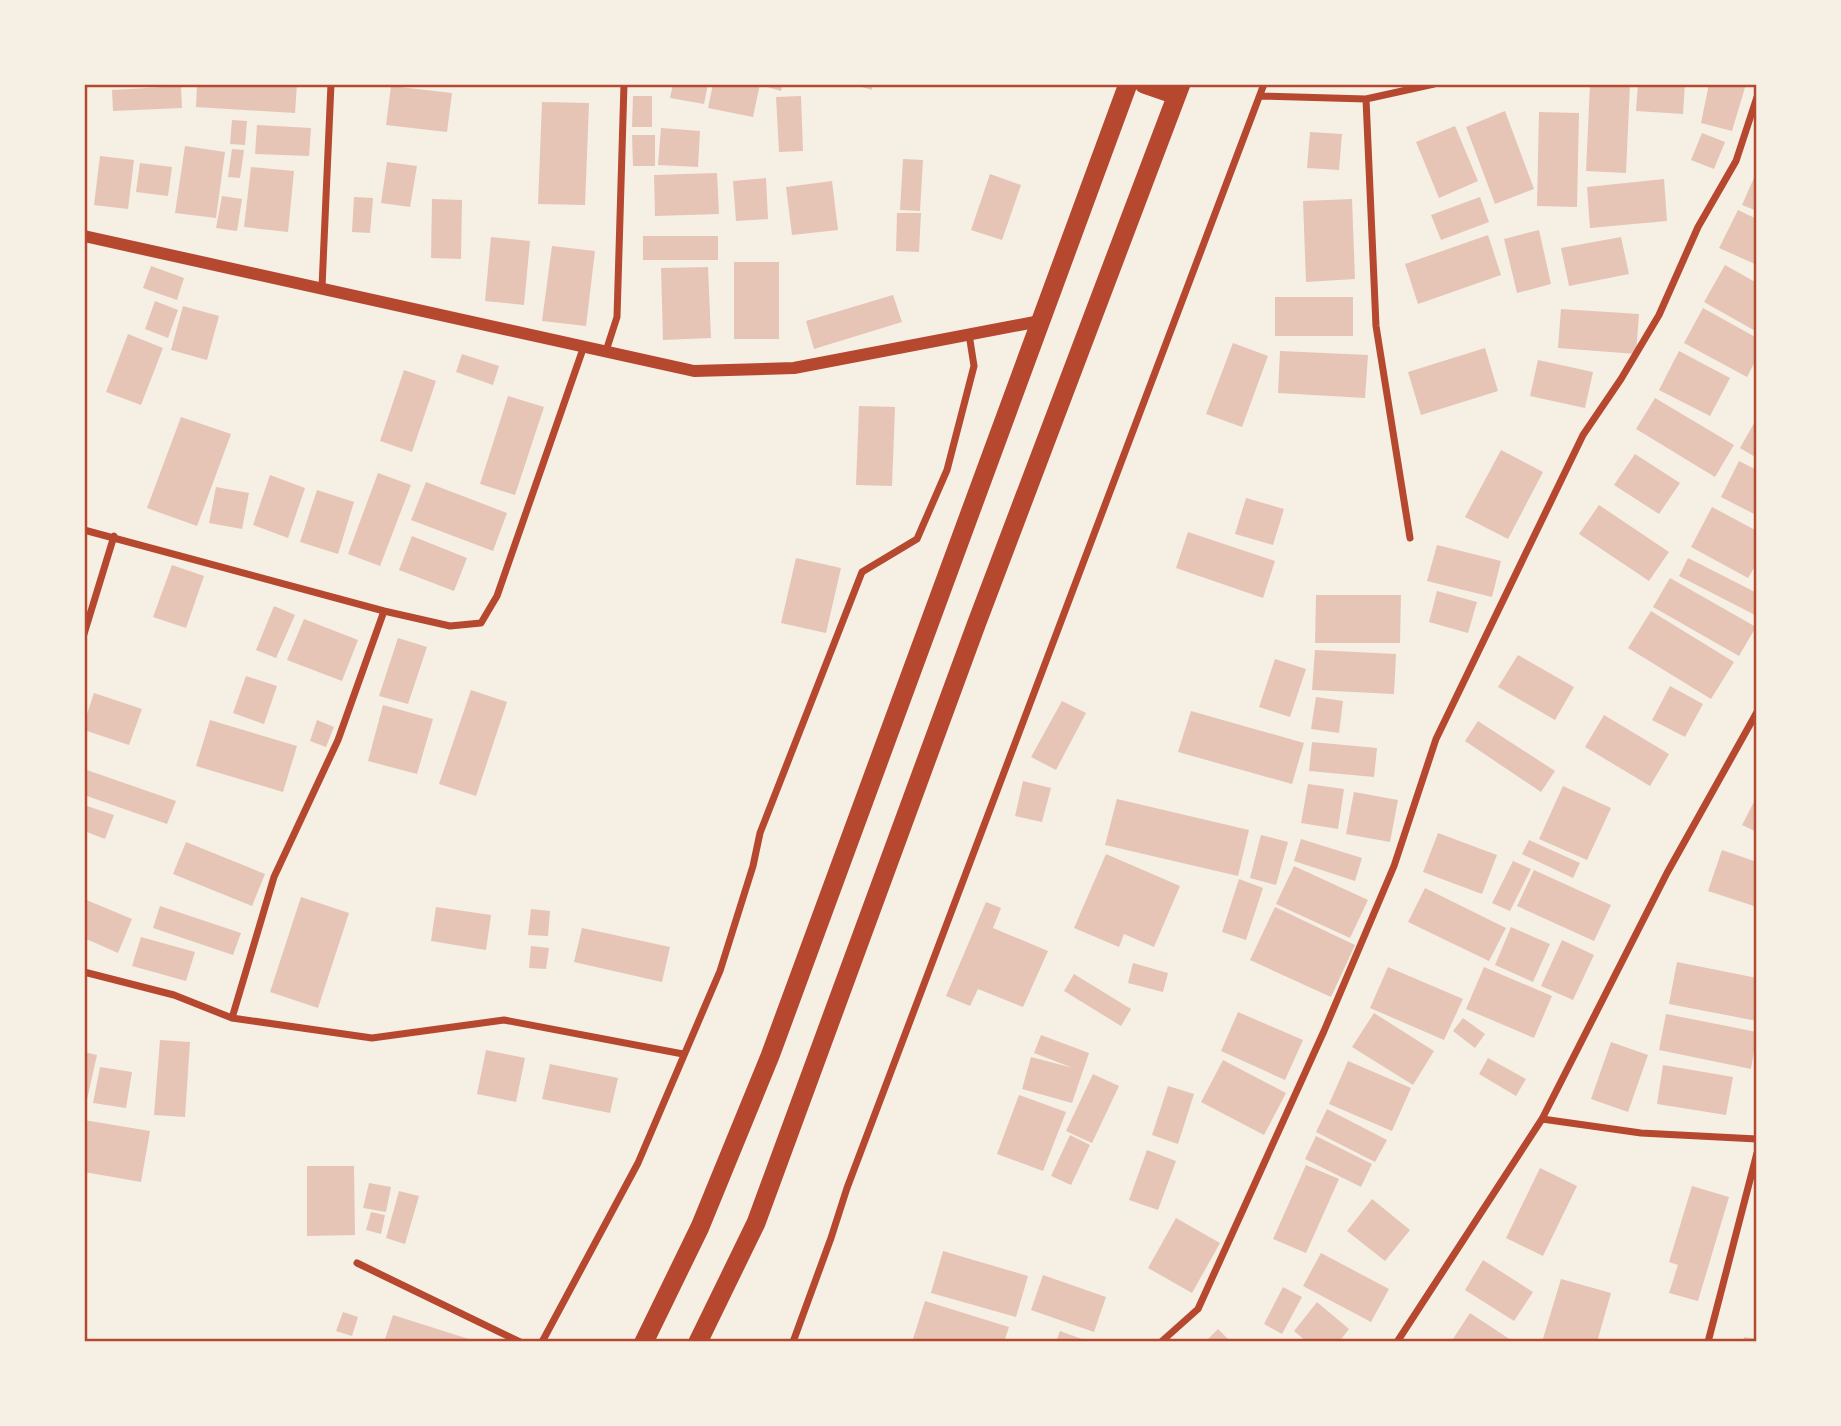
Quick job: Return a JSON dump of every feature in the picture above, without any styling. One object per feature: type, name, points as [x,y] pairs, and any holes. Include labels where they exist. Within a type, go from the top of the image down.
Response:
[{"type":"highway","points":[[644,1342],[700,1227],[770,1056],[1128,84]]},
{"type":"highway","points":[[698,1342],[756,1223],[971,639],[1179,90],[1144,84]]},
{"type":"street","points":[[322,287],[331,84]]},
{"type":"street","points":[[606,351],[617,317],[624,84]]},
{"type":"street","points":[[793,1342],[846,1188],[1264,84]]},
{"type":"street","points":[[1261,96],[1366,99],[1434,84]]},
{"type":"street","points":[[1161,1342],[1198,1309],[1324,1031],[1394,866],[1436,740],[1583,435],[1622,379],[1659,315],[1698,227],[1736,161],[1757,97]]},
{"type":"street","points":[[1366,99],[1376,326],[1410,538]]},
{"type":"street","points":[[84,236],[694,371],[794,368],[1041,321]]},
{"type":"street","points":[[542,1342],[638,1163],[720,971],[753,866],[760,833],[862,572],[917,539],[947,470],[974,366],[969,334]]},
{"type":"street","points":[[84,530],[384,611],[450,626],[481,623],[496,596],[584,346]]},
{"type":"street","points":[[84,634],[114,536]]},
{"type":"street","points":[[232,1018],[274,877],[338,740],[384,611]]},
{"type":"street","points":[[1397,1342],[1542,1119],[1667,873],[1757,712]]},
{"type":"street","points":[[84,972],[174,995],[232,1018],[372,1038],[504,1020],[683,1054]]},
{"type":"street","points":[[1542,1119],[1641,1133],[1757,1139]]},
{"type":"street","points":[[1708,1342],[1757,1153]]},
{"type":"street","points":[[356,1263],[520,1342]]},
{"type":"building","points":[[197,84],[297,84],[295,113],[196,107]]},
{"type":"building","points":[[673,84],[708,84],[704,104],[670,98]]},
{"type":"building","points":[[713,84],[760,84],[753,117],[708,108]]},
{"type":"building","points":[[767,84],[783,84],[781,91],[767,87]]},
{"type":"building","points":[[852,84],[873,84],[872,90]]},
{"type":"building","points":[[1590,84],[1630,84],[1626,173],[1586,171]]},
{"type":"building","points":[[1638,84],[1685,84],[1683,114],[1636,111]]},
{"type":"building","points":[[1709,84],[1746,84],[1732,131],[1701,123]]},
{"type":"building","points":[[181,86],[182,108],[113,111],[112,90]]},
{"type":"building","points":[[391,86],[452,93],[447,132],[386,125]]},
{"type":"building","points":[[633,96],[652,96],[652,127],[632,127]]},
{"type":"building","points":[[801,96],[803,151],[779,152],[776,97]]},
{"type":"building","points":[[542,102],[589,103],[585,205],[538,204]]},
{"type":"building","points":[[1505,111],[1534,189],[1495,204],[1466,127]]},
{"type":"building","points":[[1539,112],[1579,113],[1577,207],[1537,206]]},
{"type":"building","points":[[232,120],[247,121],[245,145],[230,144]]},
{"type":"building","points":[[257,125],[311,128],[309,156],[255,154]]},
{"type":"building","points":[[1455,126],[1478,181],[1439,198],[1416,142]]},
{"type":"building","points":[[661,128],[700,131],[698,167],[658,165]]},
{"type":"building","points":[[1310,132],[1342,134],[1339,170],[1307,168]]},
{"type":"building","points":[[1702,133],[1725,142],[1714,169],[1691,160]]},
{"type":"building","points":[[632,135],[655,135],[655,166],[633,166]]},
{"type":"building","points":[[185,146],[225,152],[216,218],[175,213]]},
{"type":"building","points":[[232,149],[244,150],[240,178],[228,177]]},
{"type":"building","points":[[100,156],[134,160],[128,209],[94,205]]},
{"type":"building","points":[[903,159],[923,160],[920,211],[900,210]]},
{"type":"building","points":[[387,162],[417,166],[410,207],[381,203]]},
{"type":"building","points":[[140,163],[172,167],[168,196],[136,192]]},
{"type":"building","points":[[251,167],[294,171],[288,232],[244,227]]},
{"type":"building","points":[[1757,171],[1757,211],[1742,205]]},
{"type":"building","points":[[717,173],[719,214],[655,216],[654,175]]},
{"type":"building","points":[[990,174],[1021,185],[1002,240],[971,230]]},
{"type":"building","points":[[766,178],[768,219],[736,221],[733,181]]},
{"type":"building","points":[[1664,179],[1667,221],[1590,228],[1587,187]]},
{"type":"building","points":[[832,181],[838,230],[792,235],[786,187]]},
{"type":"building","points":[[222,196],[242,199],[237,231],[216,228]]},
{"type":"building","points":[[354,197],[373,198],[370,233],[352,232]]},
{"type":"building","points":[[1480,197],[1489,222],[1441,240],[1431,215]]},
{"type":"building","points":[[432,199],[462,200],[461,259],[431,258]]},
{"type":"building","points":[[1352,199],[1355,279],[1306,282],[1303,201]]},
{"type":"building","points":[[1738,210],[1757,219],[1757,265],[1719,248]]},
{"type":"building","points":[[897,213],[921,213],[919,252],[896,251]]},
{"type":"building","points":[[1539,230],[1551,284],[1517,293],[1504,239]]},
{"type":"building","points":[[1488,235],[1501,275],[1418,304],[1405,264]]},
{"type":"building","points":[[643,236],[718,236],[718,260],[643,260]]},
{"type":"building","points":[[491,237],[530,241],[524,305],[485,301]]},
{"type":"building","points":[[1621,237],[1629,274],[1569,286],[1561,248]]},
{"type":"building","points":[[552,246],[595,251],[586,326],[542,321]]},
{"type":"building","points":[[734,262],[779,262],[779,339],[734,339]]},
{"type":"building","points":[[1725,265],[1757,283],[1757,332],[1704,302]]},
{"type":"building","points":[[151,266],[184,278],[177,300],[143,288]]},
{"type":"building","points":[[708,267],[711,338],[663,340],[661,268]]},
{"type":"building","points":[[893,295],[902,322],[814,349],[806,321]]},
{"type":"building","points":[[1275,297],[1353,297],[1353,336],[1275,336]]},
{"type":"building","points":[[155,301],[178,310],[168,338],[145,329]]},
{"type":"building","points":[[183,306],[219,316],[207,360],[171,350]]},
{"type":"building","points":[[1703,308],[1757,338],[1757,358],[1747,377],[1684,343]]},
{"type":"building","points":[[1561,309],[1639,314],[1636,354],[1558,348]]},
{"type":"building","points":[[128,334],[163,348],[141,405],[106,392]]},
{"type":"building","points":[[1233,343],[1268,356],[1242,427],[1206,414]]},
{"type":"building","points":[[1485,348],[1498,391],[1421,415],[1408,372]]},
{"type":"building","points":[[1280,351],[1368,355],[1365,398],[1278,393]]},
{"type":"building","points":[[1679,351],[1730,378],[1710,416],[1659,390]]},
{"type":"building","points":[[462,354],[499,366],[493,385],[456,372]]},
{"type":"building","points":[[1538,360],[1593,372],[1585,408],[1530,396]]},
{"type":"building","points":[[404,370],[436,381],[412,452],[380,441]]},
{"type":"building","points":[[508,396],[544,407],[515,495],[480,484]]},
{"type":"building","points":[[1655,398],[1734,445],[1715,477],[1636,429]]},
{"type":"building","points":[[859,406],[895,407],[892,486],[856,485]]},
{"type":"building","points":[[181,417],[231,434],[197,526],[147,508]]},
{"type":"building","points":[[1757,418],[1757,458],[1740,448]]},
{"type":"building","points":[[1501,450],[1543,472],[1508,539],[1465,517]]},
{"type":"building","points":[[1635,454],[1680,483],[1659,514],[1614,485]]},
{"type":"building","points":[[1739,461],[1757,470],[1757,507],[1754,514],[1721,497]]},
{"type":"building","points":[[378,473],[411,485],[380,566],[348,554]]},
{"type":"building","points":[[270,475],[305,488],[288,538],[253,525]]},
{"type":"building","points":[[426,482],[507,513],[493,551],[411,520]]},
{"type":"building","points":[[216,487],[249,493],[242,529],[209,523]]},
{"type":"building","points":[[317,490],[354,502],[338,554],[300,542]]},
{"type":"building","points":[[1246,498],[1284,509],[1273,545],[1235,534]]},
{"type":"building","points":[[1599,505],[1669,552],[1649,581],[1579,534]]},
{"type":"building","points":[[1712,507],[1757,531],[1757,563],[1748,578],[1691,547]]},
{"type":"building","points":[[1188,532],[1275,561],[1263,598],[1176,568]]},
{"type":"building","points":[[412,536],[467,558],[454,591],[399,570]]},
{"type":"building","points":[[1437,545],[1501,561],[1492,597],[1427,581]]},
{"type":"building","points":[[796,558],[841,568],[826,633],[781,623]]},
{"type":"building","points":[[1688,558],[1757,593],[1757,616],[1679,576]]},
{"type":"building","points":[[172,565],[204,576],[186,628],[153,617]]},
{"type":"building","points":[[1670,578],[1756,627],[1739,656],[1653,607]]},
{"type":"building","points":[[1437,591],[1477,602],[1468,633],[1429,622]]},
{"type":"building","points":[[1316,595],[1401,595],[1400,643],[1315,643]]},
{"type":"building","points":[[274,606],[295,615],[276,658],[256,650]]},
{"type":"building","points":[[1651,611],[1734,662],[1711,699],[1628,648]]},
{"type":"building","points":[[304,619],[358,640],[342,681],[287,660]]},
{"type":"building","points":[[398,638],[427,647],[408,704],[379,696]]},
{"type":"building","points":[[1315,650],[1396,654],[1394,694],[1312,690]]},
{"type":"building","points":[[1518,655],[1574,687],[1555,720],[1498,687]]},
{"type":"building","points":[[1275,659],[1306,669],[1290,717],[1259,707]]},
{"type":"building","points":[[246,676],[277,686],[264,724],[233,713]]},
{"type":"building","points":[[1670,686],[1703,704],[1685,737],[1652,720]]},
{"type":"building","points":[[471,690],[507,702],[476,796],[439,784]]},
{"type":"building","points":[[94,693],[142,709],[129,745],[84,730]]},
{"type":"building","points":[[1316,697],[1343,701],[1339,733],[1311,729]]},
{"type":"building","points":[[1062,701],[1086,713],[1056,770],[1031,757]]},
{"type":"building","points":[[383,705],[433,719],[417,774],[368,761]]},
{"type":"building","points":[[1191,711],[1304,743],[1292,784],[1178,752]]},
{"type":"building","points":[[1604,715],[1669,754],[1650,786],[1585,747]]},
{"type":"building","points":[[210,720],[297,746],[283,792],[196,766]]},
{"type":"building","points":[[317,720],[334,727],[326,747],[310,741]]},
{"type":"building","points":[[1478,721],[1555,771],[1541,792],[1465,741]]},
{"type":"building","points":[[1312,742],[1377,748],[1374,777],[1309,771]]},
{"type":"building","points":[[84,769],[176,801],[167,824],[84,795]]},
{"type":"building","points":[[1023,781],[1051,788],[1042,822],[1015,816]]},
{"type":"building","points":[[1308,784],[1344,789],[1338,829],[1301,823]]},
{"type":"building","points":[[1563,786],[1611,808],[1587,860],[1539,839]]},
{"type":"building","points":[[1354,792],[1398,800],[1390,842],[1346,834]]},
{"type":"building","points":[[1757,796],[1757,832],[1742,825]]},
{"type":"building","points":[[1117,799],[1249,830],[1238,876],[1105,845]]},
{"type":"building","points":[[84,805],[114,815],[105,839],[84,831]]},
{"type":"building","points":[[1438,833],[1497,855],[1482,894],[1423,872]]},
{"type":"building","points":[[1261,835],[1288,842],[1276,885],[1250,878]]},
{"type":"building","points":[[1301,839],[1362,858],[1355,881],[1294,861]]},
{"type":"building","points":[[1529,840],[1580,863],[1573,878],[1522,854]]},
{"type":"building","points":[[186,842],[265,874],[252,906],[173,874]]},
{"type":"building","points":[[1722,850],[1757,862],[1757,907],[1708,891]]},
{"type":"building","points":[[1106,854],[1180,886],[1154,947],[1124,934],[1119,947],[1074,928]]},
{"type":"building","points":[[1513,861],[1531,869],[1510,911],[1492,903]]},
{"type":"building","points":[[1294,866],[1368,900],[1350,938],[1276,904]]},
{"type":"building","points":[[1534,870],[1611,905],[1594,941],[1517,906]]},
{"type":"building","points":[[1239,879],[1263,888],[1246,940],[1222,932]]},
{"type":"building","points":[[1425,888],[1506,928],[1489,961],[1408,922]]},
{"type":"building","points":[[301,897],[349,913],[318,1008],[270,992]]},
{"type":"building","points":[[84,899],[132,919],[118,953],[84,938]]},
{"type":"building","points":[[986,902],[1001,908],[993,928],[1048,951],[1023,1007],[978,989],[970,1006],[946,996]]},
{"type":"building","points":[[160,906],[241,933],[233,955],[153,928]]},
{"type":"building","points":[[436,907],[491,915],[486,950],[431,941]]},
{"type":"building","points":[[1275,907],[1355,945],[1331,997],[1250,960]]},
{"type":"building","points":[[531,909],[550,911],[548,936],[528,935]]},
{"type":"building","points":[[1511,927],[1550,944],[1533,982],[1495,965]]},
{"type":"building","points":[[582,928],[670,947],[662,982],[574,962]]},
{"type":"building","points":[[141,937],[195,952],[186,981],[132,966]]},
{"type":"building","points":[[1562,940],[1594,955],[1573,1000],[1541,986]]},
{"type":"building","points":[[531,946],[549,948],[546,969],[529,968]]},
{"type":"building","points":[[1677,962],[1757,978],[1757,1021],[1669,1004]]},
{"type":"building","points":[[1133,963],[1168,973],[1163,992],[1128,983]]},
{"type":"building","points":[[1388,967],[1463,999],[1444,1040],[1370,1008]]},
{"type":"building","points":[[1484,967],[1552,996],[1534,1038],[1466,1009]]},
{"type":"building","points":[[1074,974],[1131,1009],[1121,1026],[1064,991]]},
{"type":"building","points":[[1238,1012],[1303,1040],[1285,1080],[1221,1051]]},
{"type":"building","points":[[1374,1013],[1434,1051],[1413,1085],[1352,1047]]},
{"type":"building","points":[[1666,1014],[1757,1032],[1751,1069],[1659,1050]]},
{"type":"building","points":[[1463,1018],[1485,1034],[1475,1048],[1453,1031]]},
{"type":"building","points":[[1041,1035],[1089,1053],[1072,1103],[1022,1089],[1031,1057],[1073,1068],[1034,1053]]},
{"type":"building","points":[[160,1040],[190,1042],[185,1117],[154,1115]]},
{"type":"building","points":[[1611,1042],[1648,1055],[1628,1112],[1591,1099]]},
{"type":"building","points":[[486,1050],[525,1058],[516,1102],[477,1094]]},
{"type":"building","points":[[84,1052],[97,1055],[86,1104],[84,1103]]},
{"type":"building","points":[[1488,1058],[1526,1079],[1516,1096],[1479,1074]]},
{"type":"building","points":[[1223,1060],[1286,1093],[1264,1135],[1201,1102]]},
{"type":"building","points":[[1348,1061],[1411,1088],[1392,1131],[1329,1104]]},
{"type":"building","points":[[550,1064],[618,1078],[610,1113],[542,1099]]},
{"type":"building","points":[[1663,1065],[1733,1077],[1726,1115],[1657,1104]]},
{"type":"building","points":[[100,1067],[132,1072],[126,1108],[93,1103]]},
{"type":"building","points":[[1093,1074],[1119,1086],[1092,1143],[1066,1131]]},
{"type":"building","points":[[1168,1086],[1194,1094],[1178,1144],[1152,1135]]},
{"type":"building","points":[[1019,1095],[1066,1112],[1043,1171],[997,1154]]},
{"type":"building","points":[[1327,1109],[1387,1140],[1375,1162],[1316,1132]]},
{"type":"building","points":[[84,1120],[150,1131],[141,1182],[84,1172]]},
{"type":"building","points":[[1070,1135],[1090,1145],[1071,1185],[1051,1176]]},
{"type":"building","points":[[1316,1136],[1372,1164],[1361,1187],[1305,1159]]},
{"type":"building","points":[[1147,1150],[1176,1161],[1158,1210],[1129,1200]]},
{"type":"building","points":[[1306,1165],[1339,1179],[1306,1253],[1273,1239]]},
{"type":"building","points":[[307,1166],[354,1166],[355,1235],[307,1236]]},
{"type":"building","points":[[1540,1168],[1577,1186],[1543,1256],[1506,1238]]},
{"type":"building","points":[[369,1183],[391,1187],[386,1212],[363,1208]]},
{"type":"building","points":[[1692,1186],[1729,1197],[1698,1301],[1669,1293],[1678,1265],[1669,1262]]},
{"type":"building","points":[[399,1191],[419,1196],[405,1244],[386,1238]]},
{"type":"building","points":[[1372,1199],[1410,1230],[1385,1261],[1347,1231]]},
{"type":"building","points":[[371,1212],[385,1215],[381,1234],[366,1230]]},
{"type":"building","points":[[1176,1218],[1220,1243],[1192,1293],[1148,1268]]},
{"type":"building","points":[[943,1251],[1028,1276],[1016,1317],[931,1293]]},
{"type":"building","points":[[1321,1253],[1389,1289],[1371,1322],[1303,1286]]},
{"type":"building","points":[[1483,1260],[1533,1292],[1514,1321],[1465,1290]]},
{"type":"building","points":[[1043,1275],[1106,1297],[1094,1332],[1031,1310]]},
{"type":"building","points":[[1561,1279],[1611,1293],[1597,1342],[1542,1342]]},
{"type":"building","points":[[1283,1287],[1302,1297],[1282,1334],[1264,1324]]},
{"type":"building","points":[[925,1301],[1009,1327],[1004,1342],[912,1342]]},
{"type":"building","points":[[1317,1302],[1349,1329],[1339,1342],[1307,1342],[1294,1331]]},
{"type":"building","points":[[343,1312],[358,1317],[352,1336],[336,1331]]},
{"type":"building","points":[[1470,1313],[1514,1342],[1451,1342]]},
{"type":"building","points":[[393,1315],[475,1341],[475,1342],[384,1342]]},
{"type":"building","points":[[1218,1329],[1231,1342],[1205,1342]]},
{"type":"building","points":[[1060,1331],[1090,1342],[1056,1342]]},
{"type":"building","points":[[1744,1337],[1757,1339],[1757,1342],[1743,1342]]}]
